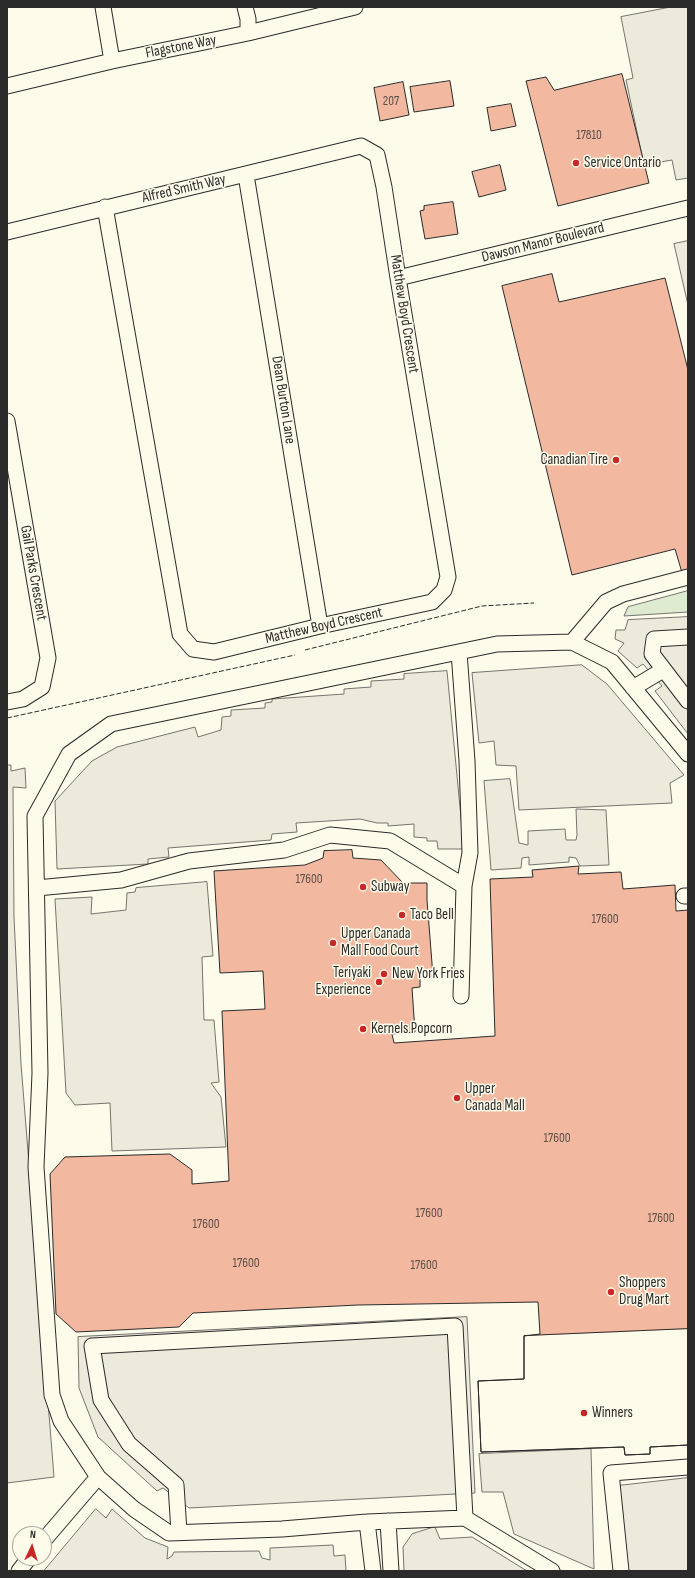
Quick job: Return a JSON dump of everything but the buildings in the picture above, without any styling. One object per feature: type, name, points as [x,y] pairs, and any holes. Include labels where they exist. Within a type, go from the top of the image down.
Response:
[{"type":"street","points":[[103,7],[112,60]]},
{"type":"street","points":[[245,7],[248,19],[248,33]]},
{"type":"street","name":"Flagstone Way","points":[[7,86],[112,60],[248,33],[355,7]]},
{"type":"street","name":"Alfred Smith Way","points":[[7,232],[361,146]]},
{"type":"street","name":"Matthew Boyd Crescent","points":[[105,207],[180,634],[193,649],[214,652],[320,626],[432,602],[444,590],[448,577],[384,187],[377,155],[361,146]]},
{"type":"street","name":"Dean Burton Lane","points":[[246,175],[320,626]]},
{"type":"street","name":"Dawson Manor Boulevard","points":[[398,278],[688,208]]},
{"type":"street","name":"Gail Parks Crescent","points":[[7,421],[48,658],[42,687],[23,699],[7,702]]},
{"type":"street","points":[[572,642],[606,602],[622,594],[688,577]]},
{"type":"street","points":[[688,637],[654,639],[652,654],[688,701]]},
{"type":"street","points":[[552,1571],[465,1518],[367,1522],[282,1529],[169,1532],[134,1509],[98,1477],[61,1421],[52,1395],[36,1167],[40,1073],[35,816],[69,754],[111,724],[497,644],[572,642],[612,662],[688,754]]},
{"type":"street","points":[[459,652],[467,762],[470,853],[464,886],[461,996]]},
{"type":"street","points":[[633,688],[663,670]]},
{"type":"street","points":[[37,888],[121,880],[189,861],[284,850],[330,835],[390,841],[464,886]]},
{"type":"street","points":[[179,1532],[176,1485],[129,1444],[101,1400],[92,1346],[455,1326],[465,1518]]},
{"type":"street","points":[[621,1571],[611,1473],[688,1467]]},
{"type":"street","points":[[52,1531],[98,1477]]},
{"type":"street","points":[[388,1521],[391,1571]]},
{"type":"street","points":[[367,1522],[373,1571]]},
{"type":"green space","points":[[688,591],[688,612],[624,616],[628,607]]},
{"type":"shaded area","points":[[671,7],[688,7],[688,178],[676,180],[672,160],[644,165],[626,80],[633,78],[621,17]]},
{"type":"shaded area","points":[[688,241],[688,305],[674,244]]},
{"type":"shaded area","points":[[688,617],[688,734],[655,691],[662,686],[643,664],[637,668],[618,651],[624,643],[615,639],[616,630],[625,630],[628,620]]},
{"type":"shaded area","points":[[582,665],[607,684],[684,775],[670,783],[672,803],[519,810],[516,766],[496,765],[494,741],[479,743],[472,673]]},
{"type":"shaded area","points":[[447,671],[464,849],[438,849],[437,841],[427,841],[427,838],[414,837],[414,824],[388,826],[388,823],[377,823],[360,819],[296,823],[297,832],[272,834],[271,840],[168,848],[169,857],[148,859],[148,864],[57,869],[55,801],[92,761],[117,747],[195,727],[198,737],[221,730],[222,717],[231,716],[231,710],[265,708],[265,703],[272,702],[272,699],[344,694],[344,689],[371,687],[371,681],[404,679],[404,674]]},
{"type":"shaded area","points":[[7,765],[11,765],[11,771],[25,768],[26,788],[13,787],[14,917],[21,1064],[54,1477],[7,1483]]},
{"type":"shaded area","points":[[510,779],[519,843],[528,845],[528,831],[565,829],[566,840],[576,840],[576,809],[606,810],[609,865],[580,866],[576,858],[569,857],[569,862],[529,865],[529,857],[522,858],[521,868],[491,870],[484,781]]},
{"type":"shaded area","points":[[207,882],[213,956],[202,957],[204,1020],[214,1020],[219,1082],[211,1083],[221,1097],[226,1147],[112,1151],[110,1103],[75,1105],[66,1093],[55,899],[92,897],[91,914],[126,910],[127,893],[135,892],[136,888]]},
{"type":"shaded area","points":[[467,1317],[475,1493],[189,1508],[163,1488],[157,1491],[98,1437],[79,1388],[78,1337]]},
{"type":"shaded area","points":[[591,1449],[594,1569],[514,1534],[503,1492],[482,1492],[479,1454]]},
{"type":"shaded area","points":[[688,1478],[688,1571],[626,1571],[617,1486]]},
{"type":"shaded area","points":[[96,1509],[106,1518],[112,1509],[145,1538],[168,1547],[167,1559],[172,1556],[174,1552],[259,1551],[262,1558],[270,1560],[270,1548],[333,1545],[334,1556],[345,1555],[346,1571],[44,1571],[48,1566],[52,1566],[52,1561]]},
{"type":"shaded area","points":[[435,1527],[440,1539],[472,1537],[527,1571],[404,1571],[403,1547],[412,1534]]},
{"type":"fence","points":[[305,650],[482,606],[534,603]]},
{"type":"fence","points":[[7,718],[295,655]]},
{"type":"place","name":"Service Ontario","points":[[576,163]]},
{"type":"place","name":"Canadian Tire","points":[[616,460]]},
{"type":"place","name":"Subway","points":[[363,887]]},
{"type":"place","name":"Taco Bell","points":[[402,915]]},
{"type":"place","name":"Upper Canada Mall Food Court","points":[[333,943]]},
{"type":"place","name":"New York Fries","points":[[384,974]]},
{"type":"place","name":"Teriyaki Experience","points":[[379,982]]},
{"type":"place","name":"Kernels Popcorn","points":[[363,1029]]},
{"type":"place","name":"Upper Canada Mall","points":[[457,1098]]},
{"type":"place","name":"Shoppers Drug Mart","points":[[611,1292]]},
{"type":"place","name":"Winners","points":[[584,1413]]}]
